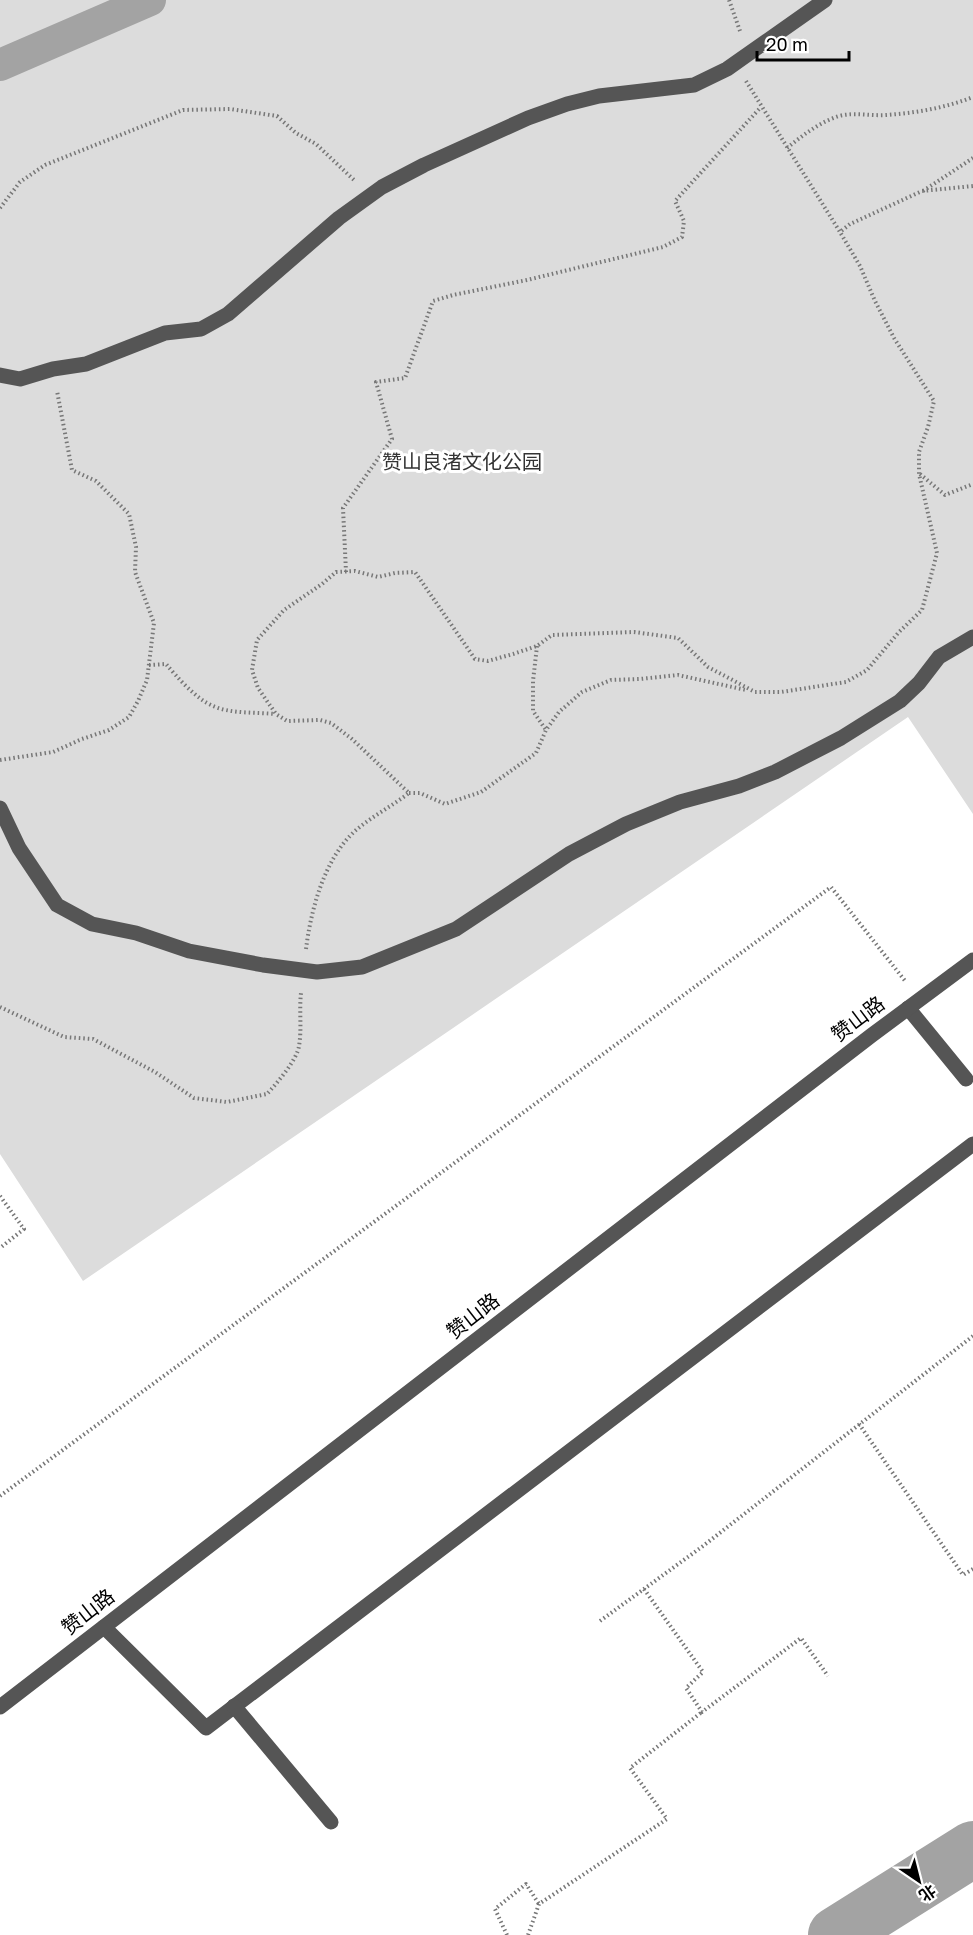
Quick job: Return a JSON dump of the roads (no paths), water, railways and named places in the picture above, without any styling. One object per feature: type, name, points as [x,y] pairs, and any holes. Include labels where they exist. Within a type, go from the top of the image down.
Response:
[{"type":"street","points":[[0,375],[20,379],[53,369],[86,364],[165,333],[201,329],[228,314],[339,218],[382,187],[424,165],[528,118],[599,96],[694,85],[741,59],[825,0]]},
{"type":"street","points":[[0,808],[20,848],[57,905],[92,924],[136,933],[189,951],[304,970],[317,972],[362,967],[456,929],[568,854],[626,824],[680,802],[739,786],[775,772],[841,738],[900,701],[919,683],[939,657],[973,637]]},
{"type":"street","name":"赞山路","points":[[0,1707],[973,960]]},
{"type":"street","points":[[914,1004],[966,1079]]},
{"type":"street","points":[[104,1627],[206,1728],[973,1144]]},
{"type":"street","points":[[234,1706],[332,1822]]},
{"type":"waterway","points":[[0,65],[150,0]]},
{"type":"waterway","points":[[836,1935],[973,1849]]},
{"type":"park label","name":"赞山良渚文化公园","points":[[462,462]]}]
